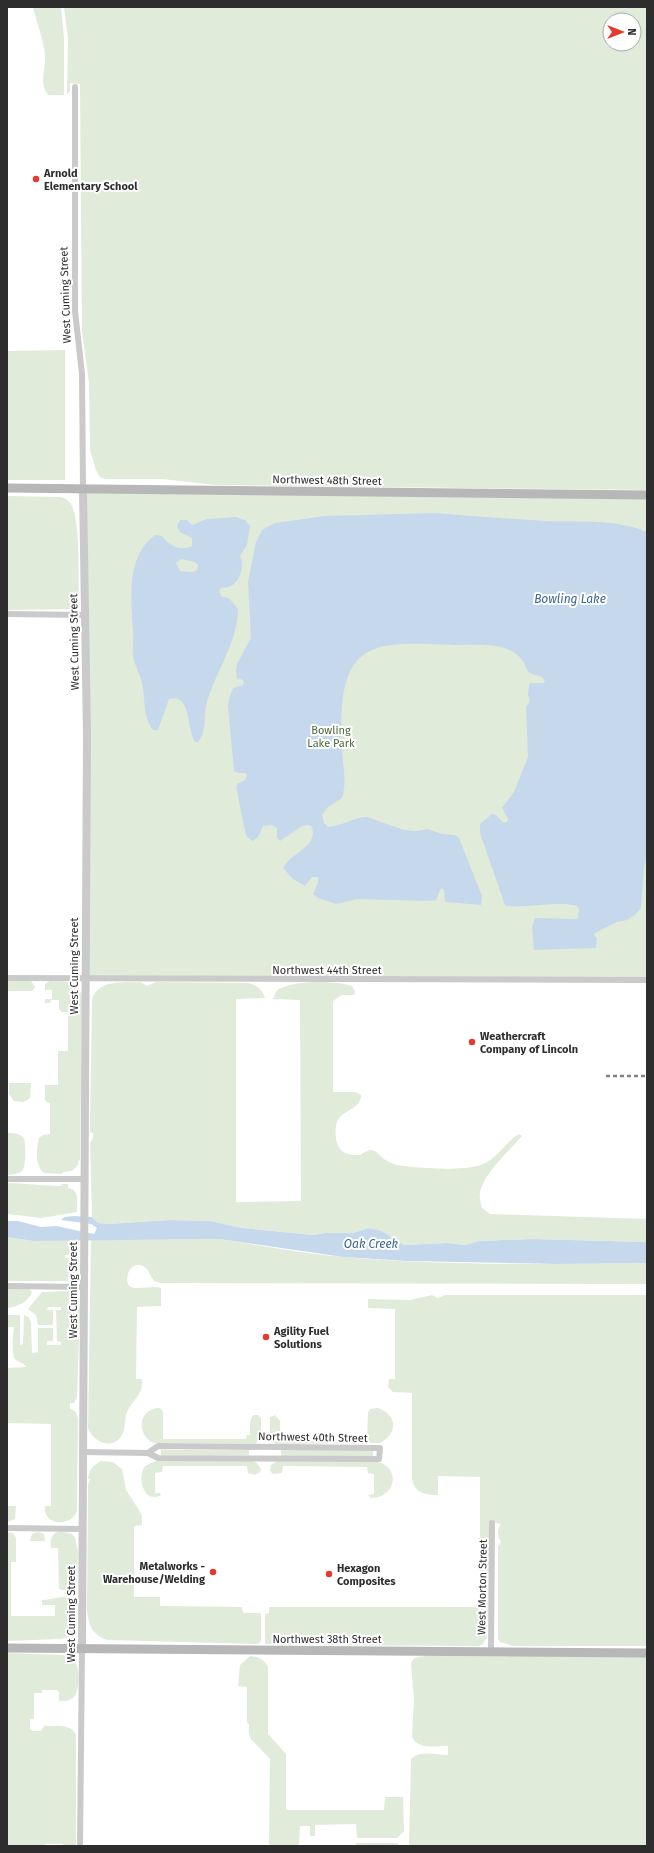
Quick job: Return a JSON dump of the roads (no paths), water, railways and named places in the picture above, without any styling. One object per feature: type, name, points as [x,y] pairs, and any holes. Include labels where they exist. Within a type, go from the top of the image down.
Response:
[{"type":"main road","name":"Northwest 48th Street","points":[[7,488],[647,495]]},
{"type":"main road","name":"Northwest 38th Street","points":[[7,1648],[647,1653]]},
{"type":"street","name":"West Cuming Street","points":[[75,87],[75,311],[82,374],[84,614],[87,736],[80,1846]]},
{"type":"street","points":[[7,614],[84,614]]},
{"type":"street","name":"Northwest 44th Street","points":[[7,978],[647,980]]},
{"type":"street","points":[[7,1179],[84,1179]]},
{"type":"street","points":[[7,1286],[84,1287]]},
{"type":"street","name":"Northwest 40th Street","points":[[83,1452],[148,1453],[158,1458],[379,1459],[380,1448],[158,1446],[148,1453]]},
{"type":"street","name":"West Morton Street","points":[[491,1652],[492,1523]]},
{"type":"street","points":[[7,1528],[82,1529]]},
{"type":"water","name":"Bowling Lake","points":[[435,513],[547,521],[585,521],[610,523],[647,532],[647,857],[644,868],[641,908],[635,915],[627,920],[617,922],[595,933],[594,935],[597,938],[596,948],[534,950],[532,927],[535,918],[574,919],[578,918],[579,909],[577,906],[569,904],[505,905],[480,833],[480,824],[492,814],[496,815],[504,823],[507,822],[508,819],[502,808],[514,792],[528,757],[526,707],[530,701],[528,695],[529,685],[531,683],[543,683],[545,681],[542,677],[529,673],[522,660],[516,654],[501,647],[492,645],[401,644],[390,645],[370,651],[359,658],[346,681],[343,695],[341,724],[344,780],[342,798],[328,807],[322,815],[324,823],[328,827],[357,818],[367,817],[404,830],[416,831],[428,829],[442,834],[455,835],[459,838],[482,896],[481,905],[445,902],[444,890],[441,888],[436,900],[431,901],[357,899],[336,904],[318,898],[313,894],[318,883],[318,877],[312,877],[305,886],[293,879],[283,868],[291,858],[302,850],[311,840],[313,834],[312,827],[309,825],[302,826],[280,841],[277,838],[277,828],[272,825],[263,826],[258,837],[253,841],[247,837],[236,787],[237,784],[245,780],[247,775],[245,773],[238,773],[234,771],[228,706],[233,688],[243,685],[244,683],[243,680],[237,678],[236,671],[237,664],[251,638],[248,582],[256,542],[262,530],[275,523],[325,516]]},
{"type":"water","points":[[236,517],[245,520],[250,526],[247,545],[240,556],[242,568],[239,577],[234,584],[229,587],[221,588],[219,592],[222,597],[229,598],[238,609],[237,622],[230,646],[214,682],[206,706],[201,738],[198,742],[195,742],[182,701],[169,699],[158,730],[153,730],[147,719],[142,683],[133,657],[131,591],[132,578],[139,554],[155,535],[162,536],[175,547],[188,548],[192,546],[192,538],[180,532],[177,526],[180,520],[187,520],[192,525],[207,519]],"holes":[[[181,559],[195,562],[198,565],[197,570],[193,572],[180,571],[176,563]]]},
{"type":"water","name":"Oak Creek","points":[[64,1217],[92,1217],[98,1223],[108,1224],[170,1220],[210,1221],[242,1228],[314,1235],[325,1233],[353,1233],[369,1228],[382,1231],[404,1245],[448,1243],[465,1245],[479,1241],[532,1239],[647,1242],[647,1263],[557,1264],[407,1261],[343,1257],[219,1239],[33,1241],[7,1237],[7,1221],[18,1221],[41,1227],[56,1226],[94,1234],[97,1228],[91,1224],[61,1220]]},
{"type":"railway","points":[[606,1076],[647,1076]]},
{"type":"place","name":"Arnold Elementary School","points":[[36,179]]},
{"type":"place","name":"Weathercraft Company of Lincoln","points":[[472,1042]]},
{"type":"place","name":"Agility Fuel Solutions","points":[[266,1337]]},
{"type":"place","name":"Metalworks - Warehouse/Welding","points":[[213,1572]]},
{"type":"place","name":"Hexagon Composites","points":[[329,1574]]},
{"type":"park label","name":"Bowling Lake Park","points":[[331,736]]}]
